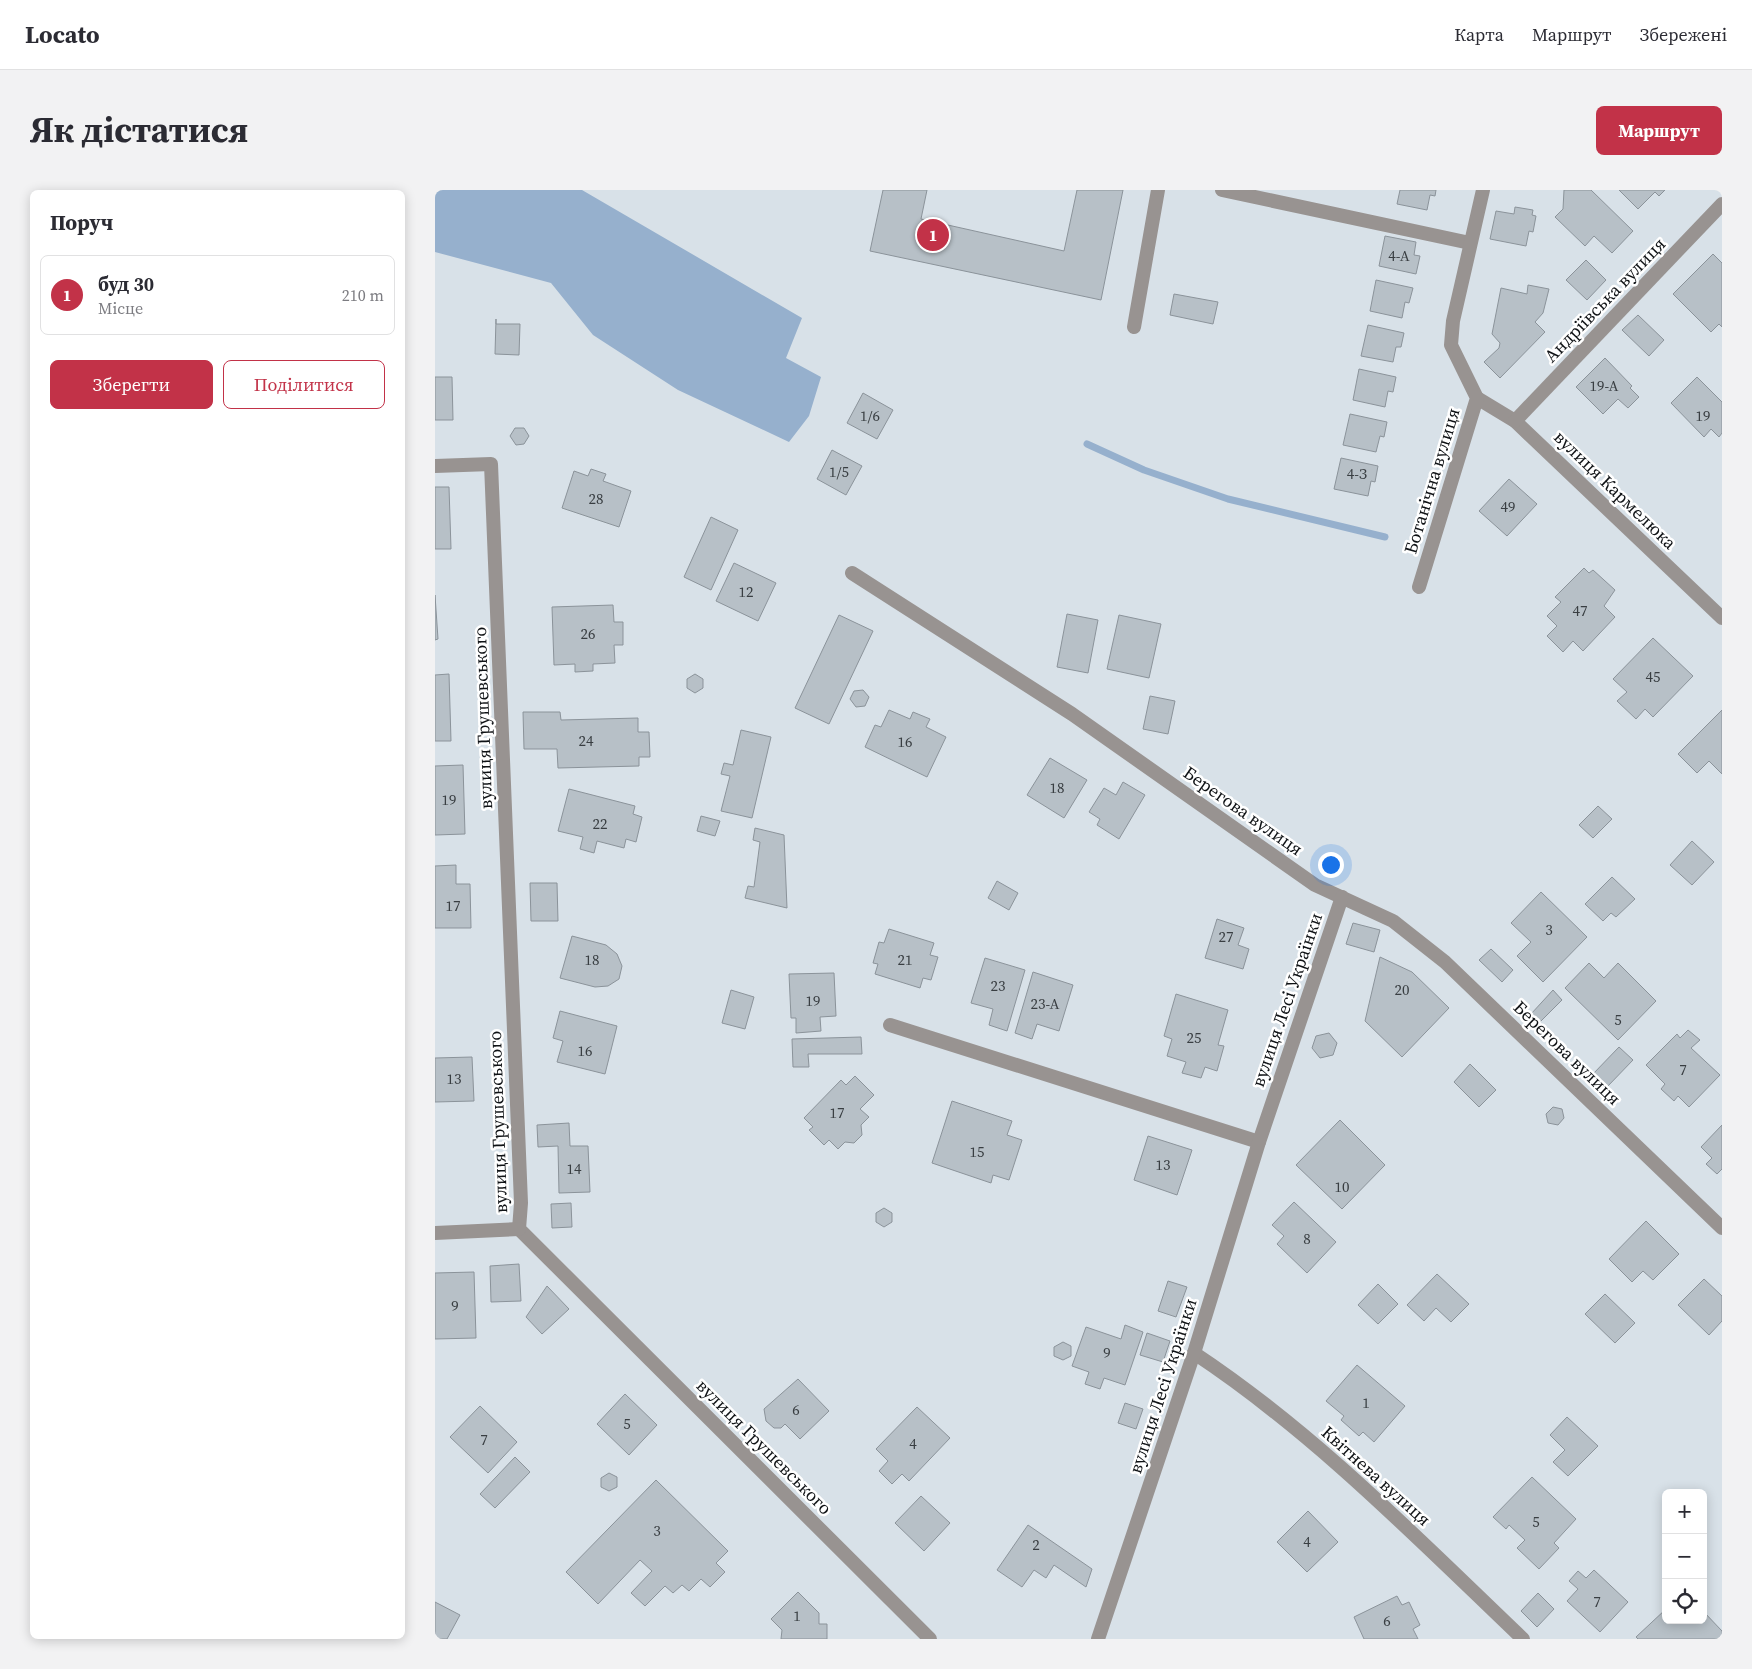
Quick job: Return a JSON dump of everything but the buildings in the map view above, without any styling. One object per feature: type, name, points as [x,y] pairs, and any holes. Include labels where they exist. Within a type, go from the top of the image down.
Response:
[{"type":"street","points":[[1133,327],[1158,190]]},
{"type":"street","points":[[1222,190],[1471,243]]},
{"type":"street","name":"Ботанічна вулиця","points":[[1419,587],[1477,398],[1451,345],[1453,321],[1483,190]]},
{"type":"street","name":"Андріївська вулиця","points":[[1515,421],[1722,204]]},
{"type":"street","name":"вулиця Кармелюка","points":[[1477,398],[1515,421],[1722,618]]},
{"type":"street","name":"вулиця Грушевського","points":[[435,466],[491,464],[521,1203],[519,1229],[930,1639]]},
{"type":"street","name":"Берегова вулиця","points":[[852,573],[1072,714],[1315,885],[1393,921],[1445,962],[1722,1228]]},
{"type":"street","name":"вулиця Лесі Українки","points":[[1098,1639],[1194,1353],[1259,1142],[1342,897]]},
{"type":"street","points":[[889,1025],[1259,1142]]},
{"type":"street","points":[[435,1233],[519,1229]]},
{"type":"street","name":"Квітнева вулиця","points":[[1194,1353],[1229,1376],[1359,1483],[1523,1639]]},
{"type":"water","points":[[435,190],[582,190],[802,318],[786,358],[821,377],[809,416],[789,442],[678,390],[593,335],[551,283],[435,252]]},
{"type":"waterway","points":[[1087,444],[1144,470],[1228,499],[1385,537]]},
{"type":"place","name":"буд 30","points":[[933,235]]}]
